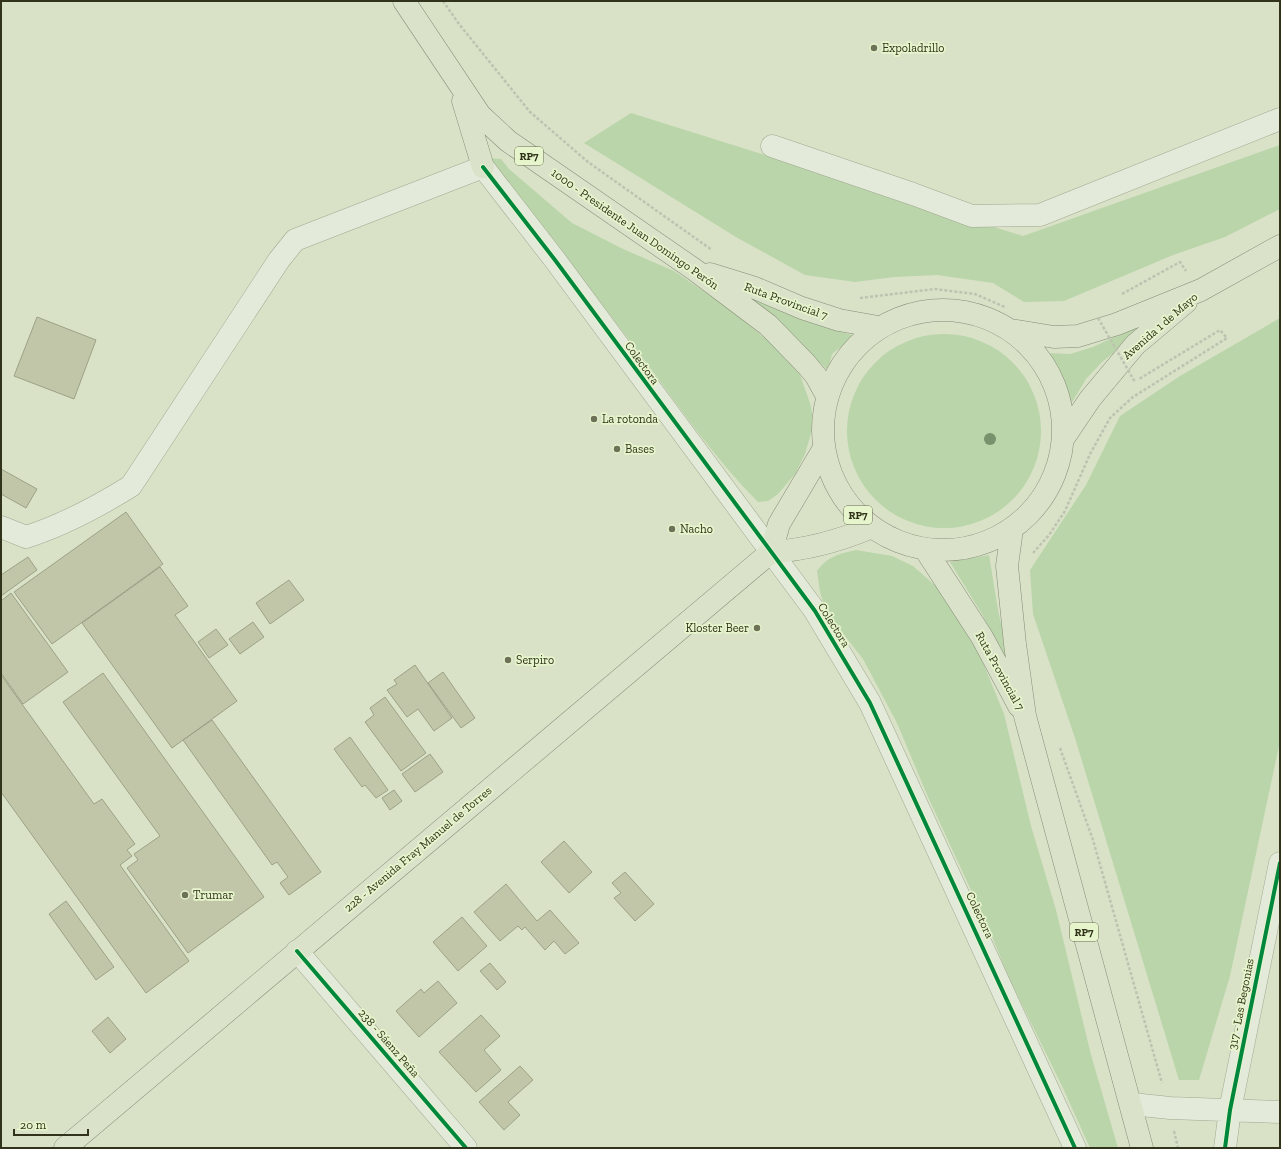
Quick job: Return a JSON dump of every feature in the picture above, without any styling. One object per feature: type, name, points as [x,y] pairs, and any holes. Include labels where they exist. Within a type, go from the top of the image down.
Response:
[{"type":"main road","name":"1000 - Presidente Juan Domingo Perón","points":[[404,1],[480,115],[508,141],[696,270],[768,325],[806,364],[827,396]]},
{"type":"main road","points":[[456,78],[483,167]]},
{"type":"main road","name":"Avenida 1 de Mayo","points":[[1010,330],[1054,337],[1078,336],[1117,324],[1201,290],[1280,246]]},
{"type":"main road","name":"Ruta Provincial 7","points":[[696,270],[755,288],[802,308],[839,320],[878,327]]},
{"type":"main road","name":"Avenida 1 de Mayo","points":[[1063,439],[1090,399],[1135,345],[1201,290]]},
{"type":"main road","name":"RP7","points":[[930,309],[958,310],[985,317],[1010,330],[1033,350],[1051,377],[1061,407],[1063,439],[1056,474],[1038,505],[1012,529],[980,545],[944,551],[926,549],[898,542],[872,527],[849,506],[832,478],[824,448],[822,422],[827,396],[838,369],[855,346],[878,327],[903,316],[930,309]]},
{"type":"main road","points":[[824,448],[779,524],[771,552],[796,551],[841,540],[872,527]]},
{"type":"main road","name":"Ruta Provincial 7","points":[[1012,529],[1008,566],[1015,644],[1025,716]]},
{"type":"main road","name":"Ruta Provincial 7","points":[[926,549],[982,637],[1025,716]]},
{"type":"main road","name":"228 - Avenida Fray Manuel de Torres","points":[[65,1148],[771,552]]},
{"type":"main road","name":"RP7","points":[[1025,716],[1132,1104],[1142,1148]]},
{"type":"street","points":[[772,146],[972,216],[1040,215],[1280,119]]},
{"type":"street","points":[[1,527],[26,537],[54,528],[99,506],[130,486],[275,266],[295,240],[483,167]]},
{"type":"street","name":"Colectora","points":[[483,167],[555,260],[815,611],[870,703],[1075,1148]]},
{"type":"street","name":"317 - Las Begonias","points":[[1225,1148],[1230,1110],[1280,863]]},
{"type":"street","name":"238 - Sáenz Peña","points":[[297,951],[466,1148]]},
{"type":"street","points":[[1132,1104],[1170,1108],[1280,1112]]},
{"type":"path","points":[[443,1],[459,24],[530,112],[588,162],[715,252]]},
{"type":"path","points":[[1118,297],[1180,262],[1187,271],[1180,274]]},
{"type":"path","points":[[856,298],[935,289],[975,294],[1008,308]]},
{"type":"path","points":[[1030,557],[1049,535],[1065,511],[1090,454],[1110,418],[1133,397],[1227,338],[1220,330],[1135,382],[1098,318],[1105,315]]},
{"type":"path","points":[[1060,746],[1093,840],[1170,1108],[1178,1148]]},
{"type":"green space","points":[[631,113],[1023,236],[1280,145],[1280,209],[1225,237],[1173,255],[1064,301],[1024,302],[993,283],[937,275],[894,277],[855,282],[805,275],[736,237],[584,143]]},
{"type":"green space","points":[[487,158],[501,159],[509,169],[572,223],[623,249],[674,271],[731,310],[780,351],[800,375],[810,403],[814,423],[805,454],[795,474],[778,494],[768,501],[758,502],[727,469],[698,433],[643,358]]},
{"type":"green space","points":[[724,281],[797,318],[855,336],[832,354],[828,371],[789,331]]},
{"type":"green space","points":[[1162,314],[1102,362],[1086,379],[1071,404],[1046,353],[1070,354],[1093,347]]},
{"type":"green space","points":[[1280,318],[1280,741],[1230,976],[1199,1080],[1179,1080],[1075,738],[1033,614],[1030,570],[1086,485],[1120,416],[1180,376]]},
{"type":"green space","points":[[954,334],[963,335],[990,345],[1013,362],[1025,377],[1034,394],[1040,412],[1040,450],[1034,468],[1025,485],[1013,500],[998,512],[981,521],[963,527],[934,528],[925,527],[898,517],[882,506],[869,493],[858,477],[848,450],[847,421],[848,412],[858,385],[869,369],[882,356],[898,345],[925,335]]},
{"type":"green space","points":[[856,550],[892,556],[913,566],[939,589],[965,627],[981,658],[1004,714],[1031,826],[1056,910],[1091,1055],[1118,1148],[1090,1148],[1063,1088],[1008,976],[989,929],[928,797],[897,723],[863,659],[826,612],[820,592],[817,571],[825,562],[839,554]]},
{"type":"green space","points":[[989,555],[998,610],[1013,676],[982,614],[950,562]]},
{"type":"building","points":[[37,317],[96,340],[74,399],[14,376]]},
{"type":"building","points":[[1,469],[37,489],[26,508],[1,494]]},
{"type":"building","points":[[126,512],[163,564],[52,644],[14,592]]},
{"type":"building","points":[[28,557],[37,570],[1,596],[1,575]]},
{"type":"building","points":[[160,567],[188,606],[175,615],[237,701],[172,748],[82,623]]},
{"type":"building","points":[[289,580],[304,600],[270,624],[256,603]]},
{"type":"building","points":[[11,593],[68,672],[23,704],[1,673],[1,601]]},
{"type":"building","points":[[253,622],[264,637],[240,654],[229,639]]},
{"type":"building","points":[[216,629],[228,645],[209,658],[198,642]]},
{"type":"building","points":[[415,665],[452,718],[434,731],[418,709],[407,717],[387,690],[397,684],[394,680]]},
{"type":"building","points":[[443,672],[475,718],[461,728],[428,683]]},
{"type":"building","points":[[103,673],[264,897],[188,953],[127,868],[138,860],[134,854],[160,836],[63,702]]},
{"type":"building","points":[[1,675],[94,804],[102,799],[135,844],[127,850],[132,856],[120,865],[189,961],[146,993],[1,792]]},
{"type":"building","points":[[385,697],[426,753],[401,771],[365,722],[374,715],[370,708]]},
{"type":"building","points":[[212,720],[321,872],[289,895],[280,883],[288,877],[277,862],[272,865],[183,740]]},
{"type":"building","points":[[350,737],[388,790],[376,798],[365,785],[362,787],[334,749]]},
{"type":"building","points":[[430,754],[443,772],[415,792],[402,774]]},
{"type":"building","points":[[394,790],[402,801],[390,810],[382,798]]},
{"type":"building","points":[[564,841],[592,872],[569,893],[541,862]]},
{"type":"building","points":[[625,872],[654,904],[635,921],[614,898],[621,893],[612,883]]},
{"type":"building","points":[[506,884],[537,921],[550,910],[579,943],[565,954],[554,941],[545,950],[525,927],[522,930],[518,926],[500,941],[474,912]]},
{"type":"building","points":[[66,901],[114,967],[96,980],[49,914]]},
{"type":"building","points":[[462,917],[487,946],[458,971],[433,942]]},
{"type":"building","points":[[490,963],[506,982],[497,990],[480,971]]},
{"type":"building","points":[[438,981],[457,1003],[419,1037],[396,1011],[421,989],[424,993]]},
{"type":"building","points":[[481,1015],[500,1036],[484,1050],[501,1070],[476,1092],[439,1052]]},
{"type":"building","points":[[108,1017],[126,1039],[110,1053],[92,1031]]},
{"type":"building","points":[[520,1066],[533,1080],[508,1102],[520,1115],[504,1130],[479,1102]]},
{"type":"cycle path","points":[[483,167],[555,260],[815,611],[870,703],[1075,1148]]},
{"type":"cycle path","points":[[1225,1148],[1230,1110],[1280,863]]},
{"type":"cycle path","points":[[297,951],[466,1148]]},
{"type":"place","name":"Expoladrillo","points":[[874,48]]},
{"type":"place","name":"La rotonda","points":[[594,419]]},
{"type":"place","name":"Bases","points":[[617,449]]},
{"type":"place","name":"Nacho","points":[[672,529]]},
{"type":"place","name":"Kloster Beer","points":[[757,628]]},
{"type":"place","name":"Serpiro","points":[[508,660]]},
{"type":"place","name":"Trumar","points":[[185,895]]}]
